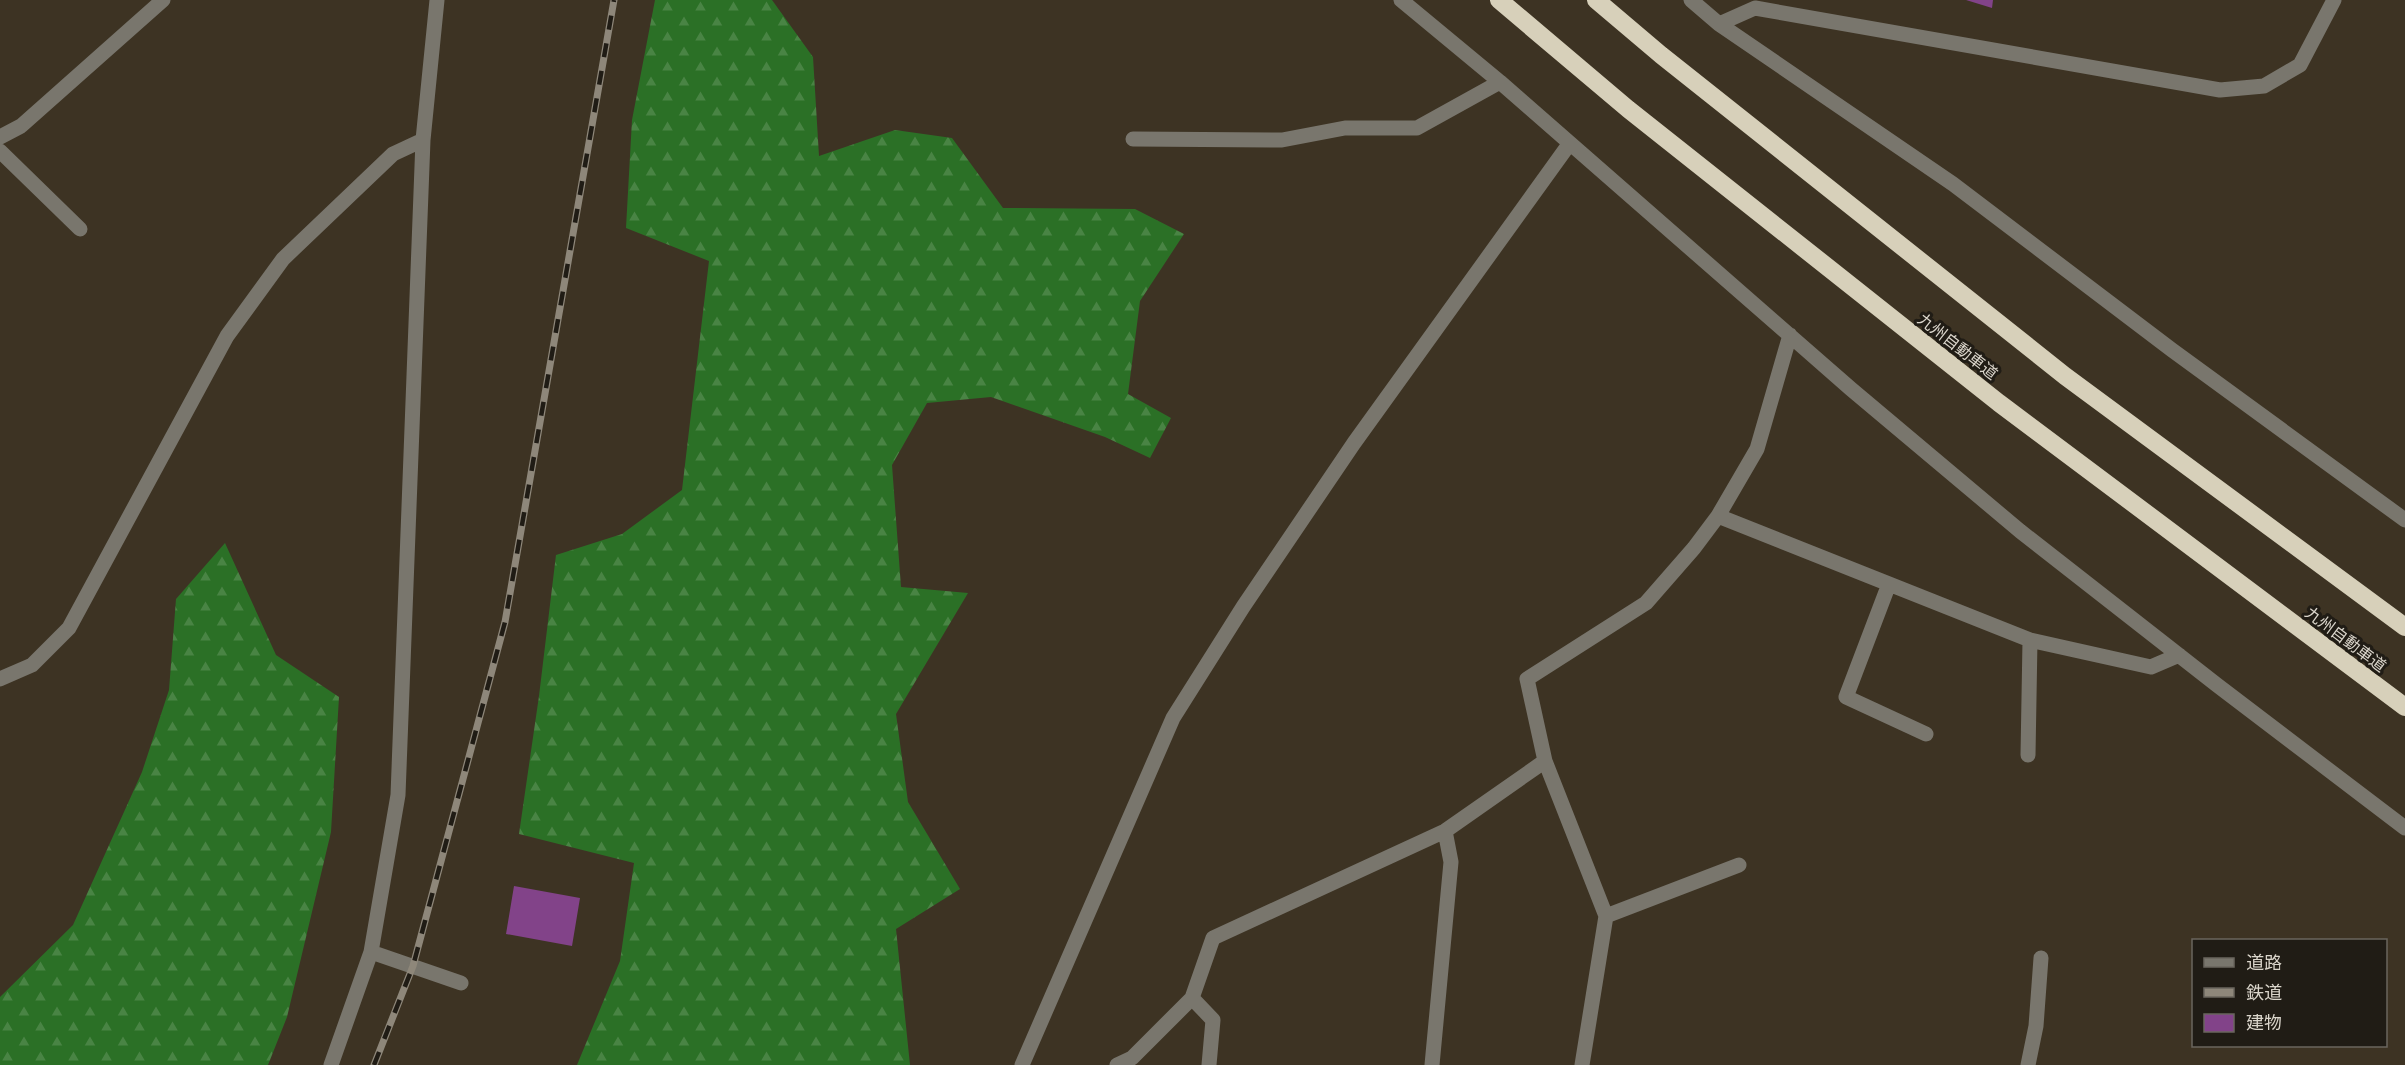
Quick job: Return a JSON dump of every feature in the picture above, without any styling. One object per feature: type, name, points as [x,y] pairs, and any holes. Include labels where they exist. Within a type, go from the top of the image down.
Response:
[{"type":"highway","name":"九州自動車道","points":[[1499,0],[1628,109],[1999,403],[2405,707]]},
{"type":"highway","points":[[1596,0],[1661,55],[2065,376],[2405,627]]},
{"type":"street","points":[[0,137],[21,126],[164,0]]},
{"type":"street","points":[[332,1065],[371,952],[398,795],[423,140],[437,0]]},
{"type":"street","points":[[1401,0],[1500,82],[1790,335],[2020,531],[2405,828]]},
{"type":"street","points":[[1691,0],[1719,24],[1953,184],[2172,350],[2405,520]]},
{"type":"street","points":[[1719,24],[1755,8],[2220,90],[2264,86],[2300,66],[2334,0]]},
{"type":"street","points":[[1133,139],[1282,140],[1345,128],[1417,128],[1500,82]]},
{"type":"street","points":[[0,679],[32,665],[69,628],[227,336],[283,259],[393,154],[423,140]]},
{"type":"street","points":[[1022,1065],[1173,718],[1243,607],[1354,443],[1570,143]]},
{"type":"street","points":[[0,151],[80,230]]},
{"type":"street","points":[[1582,1065],[1606,916],[1545,761],[1527,680],[1646,603],[1694,548],[1718,516],[1757,449],[1790,335]]},
{"type":"street","points":[[1718,516],[2030,640],[2151,667],[2179,655]]},
{"type":"street","points":[[1890,584],[1846,697],[1926,734]]},
{"type":"street","points":[[2028,755],[2030,640]]},
{"type":"street","points":[[1117,1065],[1132,1058],[1192,998],[1213,938],[1445,831],[1545,761]]},
{"type":"street","points":[[1432,1065],[1451,862],[1445,831]]},
{"type":"street","points":[[1606,916],[1739,865]]},
{"type":"street","points":[[371,952],[461,983]]},
{"type":"street","points":[[2028,1065],[2036,1026],[2041,958]]},
{"type":"street","points":[[1192,998],[1213,1020],[1209,1065]]},
{"type":"green space","points":[[655,0],[772,0],[813,57],[819,156],[895,130],[952,138],[1003,208],[1135,209],[1184,234],[1140,301],[1128,394],[1171,418],[1150,458],[1105,437],[991,397],[927,403],[892,465],[901,587],[968,593],[896,714],[908,802],[960,889],[896,929],[910,1065],[577,1065],[620,961],[634,863],[519,834],[556,555],[622,534],[682,490],[709,261],[626,228],[632,120]]},
{"type":"green space","points":[[225,543],[276,655],[339,697],[331,832],[287,1017],[268,1065],[0,1065],[0,997],[73,925],[142,772],[169,690],[176,599]]},
{"type":"building","points":[[1966,0],[1993,0],[1992,8]]},
{"type":"building","points":[[514,886],[580,898],[572,946],[506,934]]},
{"type":"railway","points":[[374,1065],[413,966],[505,622],[614,0]]}]
